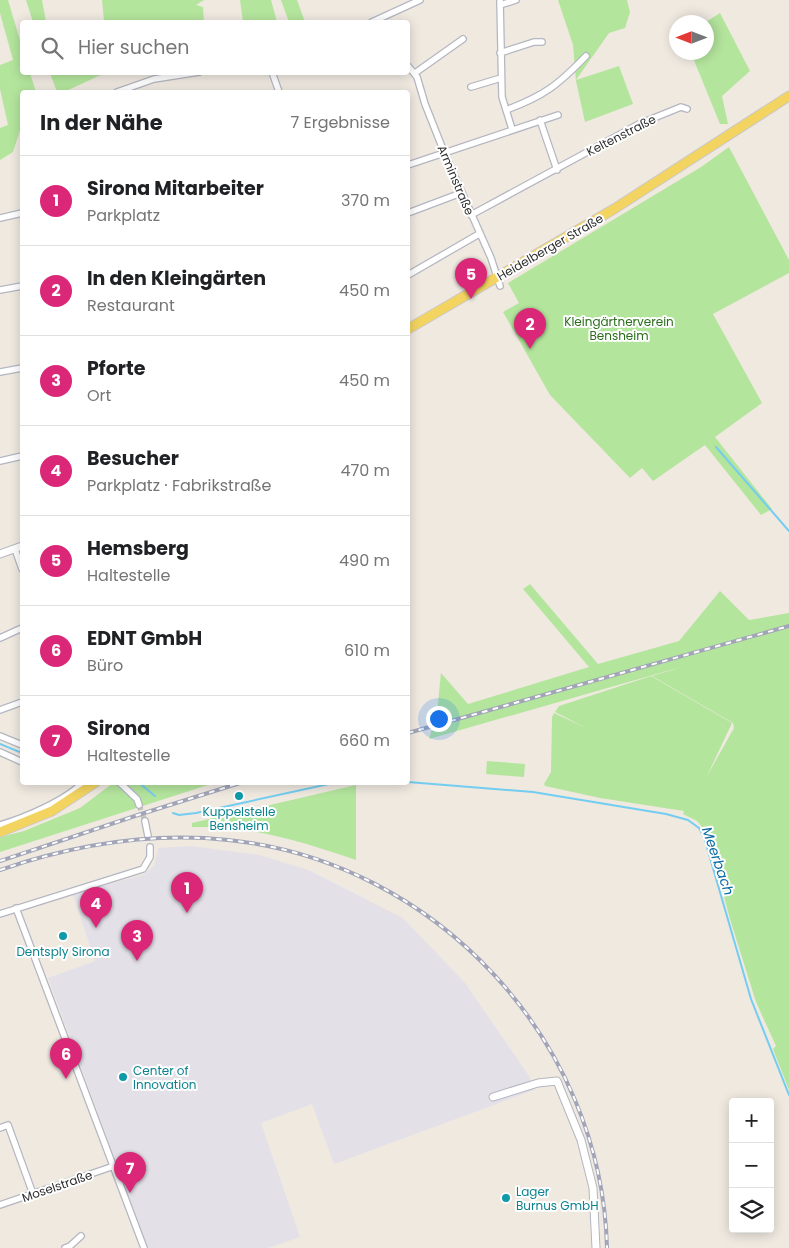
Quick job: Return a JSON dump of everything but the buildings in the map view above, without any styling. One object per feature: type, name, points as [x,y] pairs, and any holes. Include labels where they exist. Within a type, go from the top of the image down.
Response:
[{"type":"main road","name":"Heidelberger Straße","points":[[410,328],[498,282],[789,96]]},
{"type":"main road","points":[[0,832],[52,811],[91,785]]},
{"type":"street","points":[[376,20],[420,0]]},
{"type":"street","points":[[512,129],[502,97],[500,3],[516,0]]},
{"type":"street","points":[[415,74],[463,39]]},
{"type":"street","points":[[500,53],[534,42],[542,42]]},
{"type":"street","points":[[506,110],[525,103],[551,89],[563,80],[586,56]]},
{"type":"street","name":"Arminstraße","points":[[410,68],[415,74],[444,152],[490,258],[498,282]]},
{"type":"street","points":[[123,90],[154,79],[180,75]]},
{"type":"street","points":[[273,75],[278,90]]},
{"type":"street","points":[[471,87],[501,78]]},
{"type":"street","name":"Keltenstraße","points":[[471,215],[640,124],[681,107],[687,109]]},
{"type":"street","points":[[410,164],[558,115]]},
{"type":"street","points":[[540,120],[557,170]]},
{"type":"street","points":[[410,212],[461,193]]},
{"type":"street","points":[[0,218],[20,213]]},
{"type":"street","points":[[410,273],[479,234]]},
{"type":"street","points":[[0,290],[20,286]]},
{"type":"street","points":[[0,372],[20,368]]},
{"type":"street","points":[[0,461],[20,456]]},
{"type":"street","points":[[0,554],[20,547]]},
{"type":"street","points":[[15,549],[20,564]]},
{"type":"street","points":[[0,638],[20,629]]},
{"type":"street","points":[[0,710],[20,703]]},
{"type":"street","points":[[0,736],[20,744]]},
{"type":"street","points":[[0,752],[20,761]]},
{"type":"street","points":[[0,825],[50,804],[70,793],[79,785]]},
{"type":"street","points":[[122,785],[137,799],[139,805]]},
{"type":"street","points":[[145,821],[148,836]]},
{"type":"street","points":[[0,914],[143,869],[150,857],[150,847]]},
{"type":"street","points":[[16,908],[144,1248]]},
{"type":"street","points":[[492,1097],[538,1083],[557,1081],[581,1140],[593,1188],[596,1248]]},
{"type":"street","points":[[0,1128],[8,1125],[33,1194]]},
{"type":"street","name":"Moselstraße","points":[[0,1205],[114,1166]]},
{"type":"street","points":[[65,1248],[81,1236]]},
{"type":"shaded area","name":"Dentsply Sirona","points":[[191,846],[259,855],[308,870],[403,918],[465,983],[529,1076],[534,1090],[334,1164],[312,1104],[261,1123],[300,1237],[268,1248],[148,1248],[48,978],[95,961],[73,894],[143,875],[154,866],[158,848]]},
{"type":"green space","points":[[0,0],[8,0],[20,40],[20,75],[31,75],[35,90],[20,90],[20,130],[13,152],[0,160],[0,128],[8,125],[0,89],[0,65],[13,60],[0,13]]},
{"type":"green space","points":[[26,0],[42,0],[46,20],[32,20]]},
{"type":"green space","points":[[102,0],[204,0],[196,5],[203,7],[204,20],[104,20]]},
{"type":"green space","points":[[240,0],[271,0],[276,20],[243,20]]},
{"type":"green space","points":[[281,0],[297,0],[304,20],[288,20]]},
{"type":"green space","points":[[558,0],[627,0],[630,12],[625,28],[609,33],[576,80],[619,66],[633,104],[585,122],[576,81],[573,45]]},
{"type":"green space","points":[[720,13],[750,71],[722,96],[728,124],[720,124],[694,60],[714,60],[714,17]]},
{"type":"green space","points":[[51,75],[101,75],[68,90],[56,90]]},
{"type":"green space","name":"Kleingärtnerverein Bensheim","points":[[729,147],[789,260],[789,273],[713,314],[762,403],[715,437],[772,509],[761,515],[705,445],[653,481],[642,468],[630,478],[550,395],[503,312],[519,303],[508,283],[701,167]]},
{"type":"green space","points":[[530,584],[598,664],[679,641],[720,591],[749,620],[789,613],[789,1090],[773,1049],[776,1046],[756,1002],[730,919],[707,833],[697,821],[683,814],[684,811],[600,798],[545,786],[544,784],[551,772],[552,717],[554,713],[586,728],[555,712],[559,706],[651,676],[732,723],[707,776],[734,728],[733,723],[652,676],[688,665],[429,739],[437,713],[441,673],[468,704],[589,667],[523,589]]},
{"type":"green space","points":[[487,761],[525,764],[524,777],[486,774]]},
{"type":"green space","points":[[110,785],[208,785],[0,852],[0,837],[24,831],[80,808]]},
{"type":"green space","points":[[356,785],[356,860],[310,845],[263,833],[231,828],[192,827],[192,823]]},
{"type":"waterway","points":[[716,447],[789,531]]},
{"type":"waterway","name":"Meerbach","points":[[0,744],[20,752]]},
{"type":"waterway","name":"Meerbach","points":[[410,782],[533,792],[666,814],[688,820],[699,828],[704,837],[751,999],[789,1095]]},
{"type":"waterway","name":"Meerbach","points":[[142,785],[155,796]]},
{"type":"waterway","name":"Meerbach","points":[[173,813],[179,815],[196,813],[324,785]]},
{"type":"tunnel","points":[[139,805],[145,821]]},
{"type":"railway","points":[[410,732],[789,626]]},
{"type":"railway","points":[[0,861],[233,785]]},
{"type":"railway","points":[[0,870],[84,847],[141,839],[199,838],[228,840],[304,855],[374,883],[438,923],[493,974],[539,1033],[575,1099],[598,1172],[607,1248]]},
{"type":"place","name":"Hemsberg","points":[[471,299]]},
{"type":"place","name":"In den Kleingärten","points":[[530,349]]},
{"type":"place","name":"Kuppelstelle Bensheim","points":[[239,796]]},
{"type":"place","name":"Sirona Mitarbeiter","points":[[187,913]]},
{"type":"place","name":"Besucher","points":[[96,928]]},
{"type":"place","name":"Dentsply Sirona","points":[[63,936]]},
{"type":"place","name":"Pforte","points":[[137,961]]},
{"type":"place","name":"Center of Innovation","points":[[123,1077]]},
{"type":"place","name":"EDNT GmbH","points":[[66,1079]]},
{"type":"place","name":"Sirona","points":[[130,1193]]},
{"type":"place","name":"Lager Burnus GmbH","points":[[506,1198]]}]
